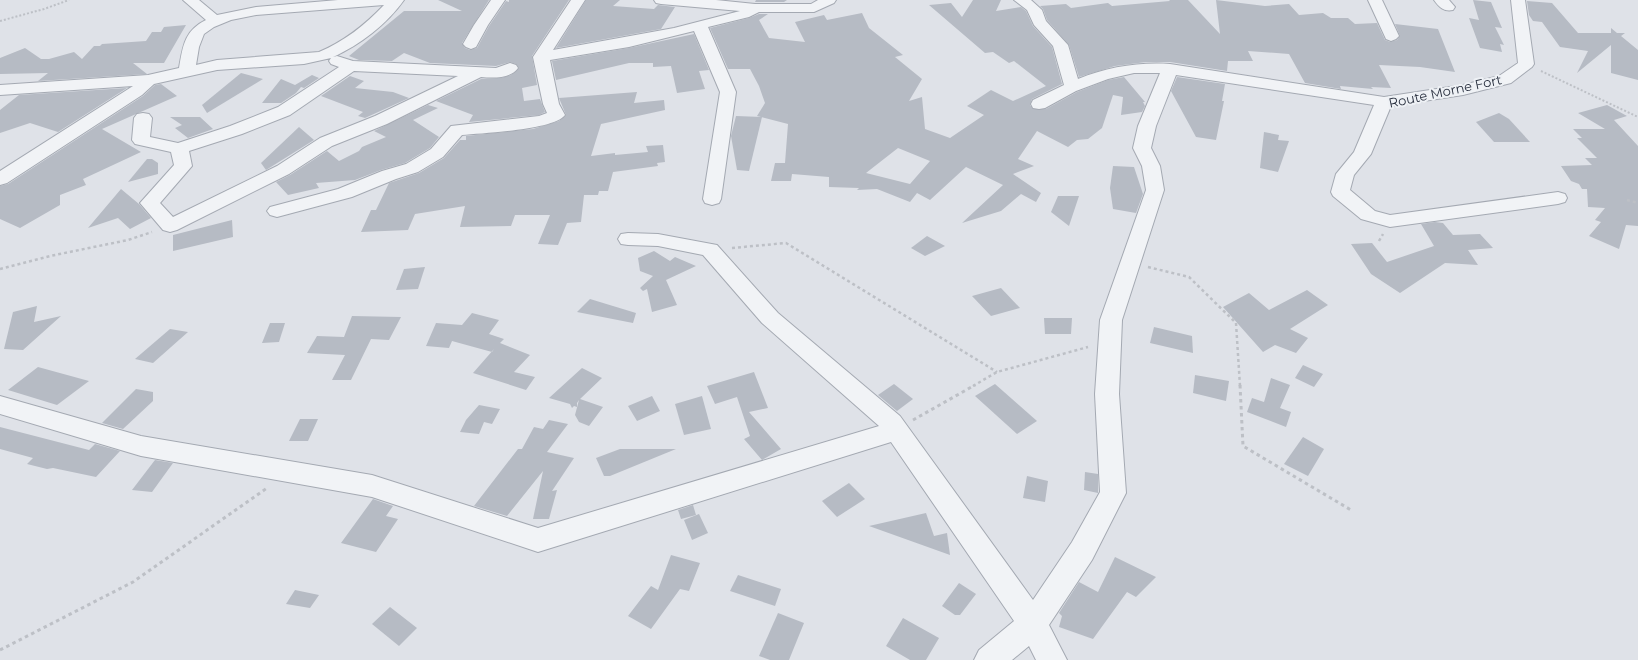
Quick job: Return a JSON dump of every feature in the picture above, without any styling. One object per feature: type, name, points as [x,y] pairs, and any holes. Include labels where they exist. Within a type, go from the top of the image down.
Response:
[{"type":"street","points":[[190,0],[216,21]]},
{"type":"street","points":[[187,71],[191,47],[197,32],[209,24],[227,16],[256,11],[392,0]]},
{"type":"street","points":[[0,80],[7,89],[148,80],[217,65],[304,59],[323,56],[358,38],[397,0]]},
{"type":"street","points":[[471,44],[481,25],[498,0]]},
{"type":"street","points":[[277,211],[345,193],[389,175],[412,168],[437,153],[457,130],[543,121],[556,115],[551,104],[541,57],[578,0]]},
{"type":"street","points":[[661,0],[757,8],[814,8],[829,0]]},
{"type":"street","points":[[1021,0],[1032,7],[1037,13],[1039,22],[1060,45],[1073,87]]},
{"type":"street","points":[[1375,0],[1391,36]]},
{"type":"street","points":[[1518,0],[1526,64]]},
{"type":"street","points":[[541,57],[677,32],[744,14],[757,8]]},
{"type":"street","points":[[700,25],[728,92],[712,199]]},
{"type":"street","points":[[323,56],[351,66],[498,73],[510,68]]},
{"type":"street","name":"Route Morne Fort","points":[[1526,64],[1505,80],[1463,90],[1384,102],[1362,154],[1345,174],[1340,192],[1368,215],[1390,221],[1558,198]]},
{"type":"street","points":[[144,118],[141,140],[179,148],[236,130],[284,111],[351,66]]},
{"type":"street","points":[[1039,104],[1089,79],[1125,69],[1143,67],[1170,68],[1384,102]]},
{"type":"street","points":[[989,660],[1033,624],[1082,551],[1113,493],[1107,394],[1111,320],[1155,190],[1151,166],[1142,148],[1147,126],[1170,68]]},
{"type":"street","points":[[179,148],[183,166],[150,203],[170,226],[283,170],[326,142],[381,120],[478,72]]},
{"type":"street","points":[[0,179],[136,92],[148,80]]},
{"type":"street","points":[[628,239],[658,240],[710,250],[770,318],[891,423],[1033,624],[1052,660]]},
{"type":"street","points":[[0,405],[141,446],[372,486],[538,540],[895,430]]},
{"type":"path","points":[[0,21],[44,9],[69,0]]},
{"type":"path","points":[[1526,64],[1638,117]]},
{"type":"path","points":[[1627,200],[1638,203]]},
{"type":"path","points":[[0,269],[50,256],[128,240],[170,226]]},
{"type":"path","points":[[710,250],[786,243],[997,372]]},
{"type":"path","points":[[1130,262],[1189,276],[1236,323],[1243,446],[1351,510]]},
{"type":"path","points":[[895,430],[997,372],[1110,341]]},
{"type":"path","points":[[0,650],[133,582],[290,471]]},
{"type":"building","points":[[438,0],[489,0],[462,43],[465,48],[470,50],[477,48],[489,26],[506,1],[569,0],[532,56],[537,85],[522,88],[524,101],[540,99],[545,112],[539,115],[469,122],[473,115],[436,101],[481,79],[501,78],[511,75],[519,68],[516,64],[510,62],[496,66],[430,63],[404,53],[392,61],[359,60],[349,56],[404,11],[462,11]]},
{"type":"building","points":[[586,0],[620,0],[613,6],[654,9],[658,5],[675,7],[661,29],[556,48]]},
{"type":"building","points":[[756,0],[787,0],[784,2],[755,2]]},
{"type":"building","points":[[973,0],[1001,0],[996,11],[1021,7],[1026,11],[1033,26],[1052,47],[1062,84],[1032,99],[1030,105],[1033,109],[1046,109],[1077,92],[1108,80],[1124,77],[1145,102],[1143,102],[1145,106],[1142,112],[1121,115],[1123,97],[1113,95],[1102,128],[1088,139],[1077,140],[1068,147],[1037,131],[1018,159],[1034,166],[1013,174],[1041,193],[1036,202],[1021,194],[1001,211],[962,223],[1003,185],[966,167],[930,200],[917,193],[910,202],[877,189],[857,190],[859,188],[829,187],[829,177],[792,174],[791,181],[771,181],[775,163],[785,163],[788,124],[757,116],[765,103],[759,86],[750,69],[728,69],[710,28],[759,14],[768,14],[759,20],[769,38],[805,42],[795,22],[824,15],[827,20],[862,13],[869,28],[903,55],[895,57],[922,79],[909,101],[922,97],[925,129],[950,138],[984,115],[967,106],[991,90],[1013,101],[1046,86],[1014,61],[1009,63],[993,52],[985,53],[929,5],[951,3],[962,17]],"holes":[[[898,148],[930,161],[910,184],[866,173]]]},
{"type":"building","points":[[1169,0],[1188,0],[1220,34],[1216,0],[1265,6],[1289,4],[1299,15],[1323,13],[1331,18],[1348,18],[1355,24],[1377,23],[1385,40],[1390,42],[1397,40],[1400,36],[1395,24],[1438,29],[1455,72],[1420,67],[1379,65],[1391,88],[1371,87],[1373,89],[1340,86],[1341,89],[1305,83],[1289,54],[1248,51],[1253,61],[1228,61],[1227,71],[1170,62],[1146,62],[1115,66],[1079,77],[1069,45],[1047,20],[1043,9],[1040,6],[1066,4],[1071,8],[1108,3],[1112,6],[1170,1]]},
{"type":"building","points":[[1473,0],[1491,2],[1502,28],[1495,27],[1504,45],[1500,44],[1502,52],[1480,48],[1469,18],[1479,20]]},
{"type":"building","points":[[1527,1],[1552,3],[1578,33],[1611,33],[1611,28],[1617,33],[1625,33],[1621,36],[1638,50],[1638,80],[1611,73],[1611,45],[1577,73],[1588,51],[1560,47],[1542,22],[1533,21],[1529,15]]},
{"type":"building","points":[[186,25],[164,63],[133,63],[147,74],[38,81],[48,73],[0,74],[0,58],[25,48],[41,59],[49,59],[74,52],[82,59],[94,46],[100,46],[102,44],[146,41],[152,32],[161,32],[164,27]]},
{"type":"building","points":[[694,34],[709,70],[699,71],[705,89],[677,93],[671,66],[653,67],[653,63],[629,63],[556,80],[552,61],[629,48]]},
{"type":"building","points":[[241,73],[263,79],[207,113],[202,105]]},
{"type":"building","points":[[312,75],[319,78],[304,88],[301,87],[296,93],[281,103],[262,103],[281,79],[295,85]]},
{"type":"building","points":[[350,76],[364,81],[355,88],[393,92],[409,98],[365,118],[358,116],[363,112],[321,96]]},
{"type":"building","points":[[1177,77],[1225,84],[1222,101],[1224,101],[1216,140],[1196,137],[1171,91]]},
{"type":"building","points":[[161,84],[177,96],[102,129],[141,152],[83,179],[86,185],[60,195],[60,205],[20,228],[0,219],[0,186],[8,184],[143,96],[155,85]]},
{"type":"building","points":[[127,88],[58,132],[30,123],[0,133],[0,110],[19,95]]},
{"type":"building","points":[[637,92],[634,103],[664,100],[665,110],[601,124],[591,156],[615,153],[615,155],[648,152],[646,146],[663,145],[665,162],[657,163],[658,166],[613,172],[608,191],[599,191],[598,195],[584,195],[581,222],[567,223],[558,245],[538,244],[550,215],[515,215],[511,226],[460,227],[465,206],[415,214],[408,230],[361,232],[371,210],[376,210],[389,183],[419,173],[444,158],[460,140],[466,140],[466,136],[533,129],[559,121],[566,115],[559,98]]},
{"type":"building","points":[[428,105],[438,108],[413,120],[439,137],[430,148],[405,163],[355,180],[316,183],[319,188],[288,195],[276,182],[290,175],[327,151],[339,161],[359,151],[362,147],[386,137],[374,131]]},
{"type":"building","points":[[1607,105],[1627,116],[1614,120],[1638,146],[1638,226],[1626,225],[1619,249],[1589,236],[1601,222],[1595,220],[1605,208],[1588,207],[1587,189],[1582,189],[1579,184],[1571,181],[1561,166],[1592,165],[1585,158],[1597,158],[1577,138],[1582,138],[1573,129],[1605,129],[1578,113]]},
{"type":"building","points":[[1499,113],[1509,119],[1530,142],[1494,142],[1476,122]]},
{"type":"building","points":[[736,116],[762,117],[749,171],[737,170],[731,136]]},
{"type":"building","points":[[170,117],[200,117],[213,129],[188,138],[175,128],[182,125]]},
{"type":"building","points":[[299,127],[314,140],[266,170],[261,163]]},
{"type":"building","points":[[1264,132],[1279,135],[1278,140],[1289,141],[1278,172],[1260,168]]},
{"type":"building","points":[[147,159],[152,159],[158,163],[158,174],[128,182]]},
{"type":"building","points":[[1113,166],[1134,167],[1143,194],[1136,213],[1113,209],[1110,188]]},
{"type":"building","points":[[121,189],[139,204],[151,218],[130,229],[118,218],[88,228]]},
{"type":"building","points":[[1058,196],[1079,196],[1069,226],[1051,212]]},
{"type":"building","points":[[232,220],[233,237],[173,251],[173,235]]},
{"type":"building","points":[[1435,222],[1443,223],[1453,235],[1480,234],[1493,248],[1468,250],[1478,265],[1445,263],[1400,293],[1371,274],[1351,244],[1372,243],[1387,262],[1434,246],[1421,224]]},
{"type":"building","points":[[927,236],[945,246],[925,256],[911,248]]},
{"type":"building","points":[[654,251],[670,261],[675,257],[696,266],[666,280],[677,305],[652,312],[647,289],[643,291],[640,288],[653,276],[640,271],[638,258]]},
{"type":"building","points":[[425,267],[418,289],[396,290],[404,269]]},
{"type":"building","points":[[1001,288],[1020,308],[991,316],[972,296]]},
{"type":"building","points":[[1307,290],[1328,305],[1290,329],[1308,338],[1296,353],[1275,345],[1263,352],[1223,307],[1249,293],[1269,310]]},
{"type":"building","points":[[590,299],[636,313],[633,323],[577,312]]},
{"type":"building","points":[[37,306],[34,322],[61,316],[23,350],[4,349],[13,312]]},
{"type":"building","points":[[472,313],[499,320],[489,334],[504,339],[500,343],[530,355],[514,372],[535,377],[526,390],[473,373],[491,352],[452,341],[449,348],[426,346],[436,323],[462,325]]},
{"type":"building","points":[[352,316],[401,317],[389,340],[371,339],[351,380],[332,380],[345,355],[307,353],[317,336],[344,337]]},
{"type":"building","points":[[1044,318],[1072,318],[1071,334],[1045,334]]},
{"type":"building","points":[[270,323],[285,323],[279,342],[262,343]]},
{"type":"building","points":[[1154,327],[1192,336],[1193,353],[1150,343]]},
{"type":"building","points":[[170,329],[188,332],[153,363],[135,359]]},
{"type":"building","points":[[1303,365],[1323,374],[1314,387],[1295,378]]},
{"type":"building","points":[[38,367],[89,381],[57,405],[8,390]]},
{"type":"building","points":[[582,368],[602,378],[580,399],[603,407],[589,426],[579,422],[575,415],[579,400],[577,407],[574,406],[572,408],[570,404],[549,398]]},
{"type":"building","points":[[754,372],[768,408],[749,412],[781,449],[762,460],[744,439],[750,436],[737,397],[715,404],[707,386]]},
{"type":"building","points":[[1195,375],[1229,381],[1226,401],[1193,393]]},
{"type":"building","points":[[1271,378],[1290,385],[1280,408],[1291,412],[1286,427],[1247,412],[1252,398],[1264,402]]},
{"type":"building","points":[[894,384],[913,399],[897,411],[878,395]]},
{"type":"building","points":[[995,384],[1037,421],[1017,434],[975,396]]},
{"type":"building","points":[[136,389],[153,392],[153,401],[123,429],[102,423]]},
{"type":"building","points":[[652,396],[660,411],[637,421],[628,406]]},
{"type":"building","points":[[702,396],[711,429],[684,435],[675,404]]},
{"type":"building","points":[[479,405],[500,409],[492,424],[484,422],[479,434],[460,432],[466,420]]},
{"type":"building","points":[[300,419],[318,419],[308,441],[289,441]]},
{"type":"building","points":[[549,420],[568,424],[547,452],[574,458],[552,491],[557,490],[549,519],[533,519],[543,471],[507,516],[474,506],[518,449],[522,449],[534,427],[543,429]]},
{"type":"building","points":[[0,427],[89,450],[95,444],[120,451],[96,477],[53,468],[47,469],[27,464],[33,458],[0,449]]},
{"type":"building","points":[[1303,437],[1324,449],[1308,476],[1284,464]]},
{"type":"building","points":[[620,449],[676,449],[610,476],[604,476],[596,458]]},
{"type":"building","points":[[155,460],[173,463],[152,492],[132,490]]},
{"type":"building","points":[[1085,472],[1098,474],[1098,493],[1084,490]]},
{"type":"building","points":[[1027,476],[1048,481],[1045,502],[1023,498]]},
{"type":"building","points":[[849,483],[865,499],[837,517],[822,501]]},
{"type":"building","points":[[373,499],[393,506],[386,516],[398,519],[376,552],[341,543]]},
{"type":"building","points":[[693,505],[696,515],[681,519],[678,510]]},
{"type":"building","points":[[926,513],[934,536],[947,533],[950,555],[869,526]]},
{"type":"building","points":[[699,514],[708,533],[692,540],[684,520]]},
{"type":"building","points":[[671,555],[700,563],[689,591],[680,589],[651,629],[628,616],[651,586],[658,590]]},
{"type":"building","points":[[1115,557],[1156,577],[1136,597],[1127,592],[1093,639],[1059,627],[1062,616],[1059,613],[1079,582],[1098,592]]},
{"type":"building","points":[[738,575],[781,589],[775,606],[730,591]]},
{"type":"building","points":[[959,583],[976,594],[960,615],[955,615],[942,606]]},
{"type":"building","points":[[295,590],[319,595],[310,608],[286,604]]},
{"type":"building","points":[[390,607],[417,628],[399,646],[372,624]]},
{"type":"building","points":[[778,613],[804,623],[789,660],[770,660],[759,656]]},
{"type":"building","points":[[903,618],[939,638],[926,660],[910,660],[886,646]]}]
